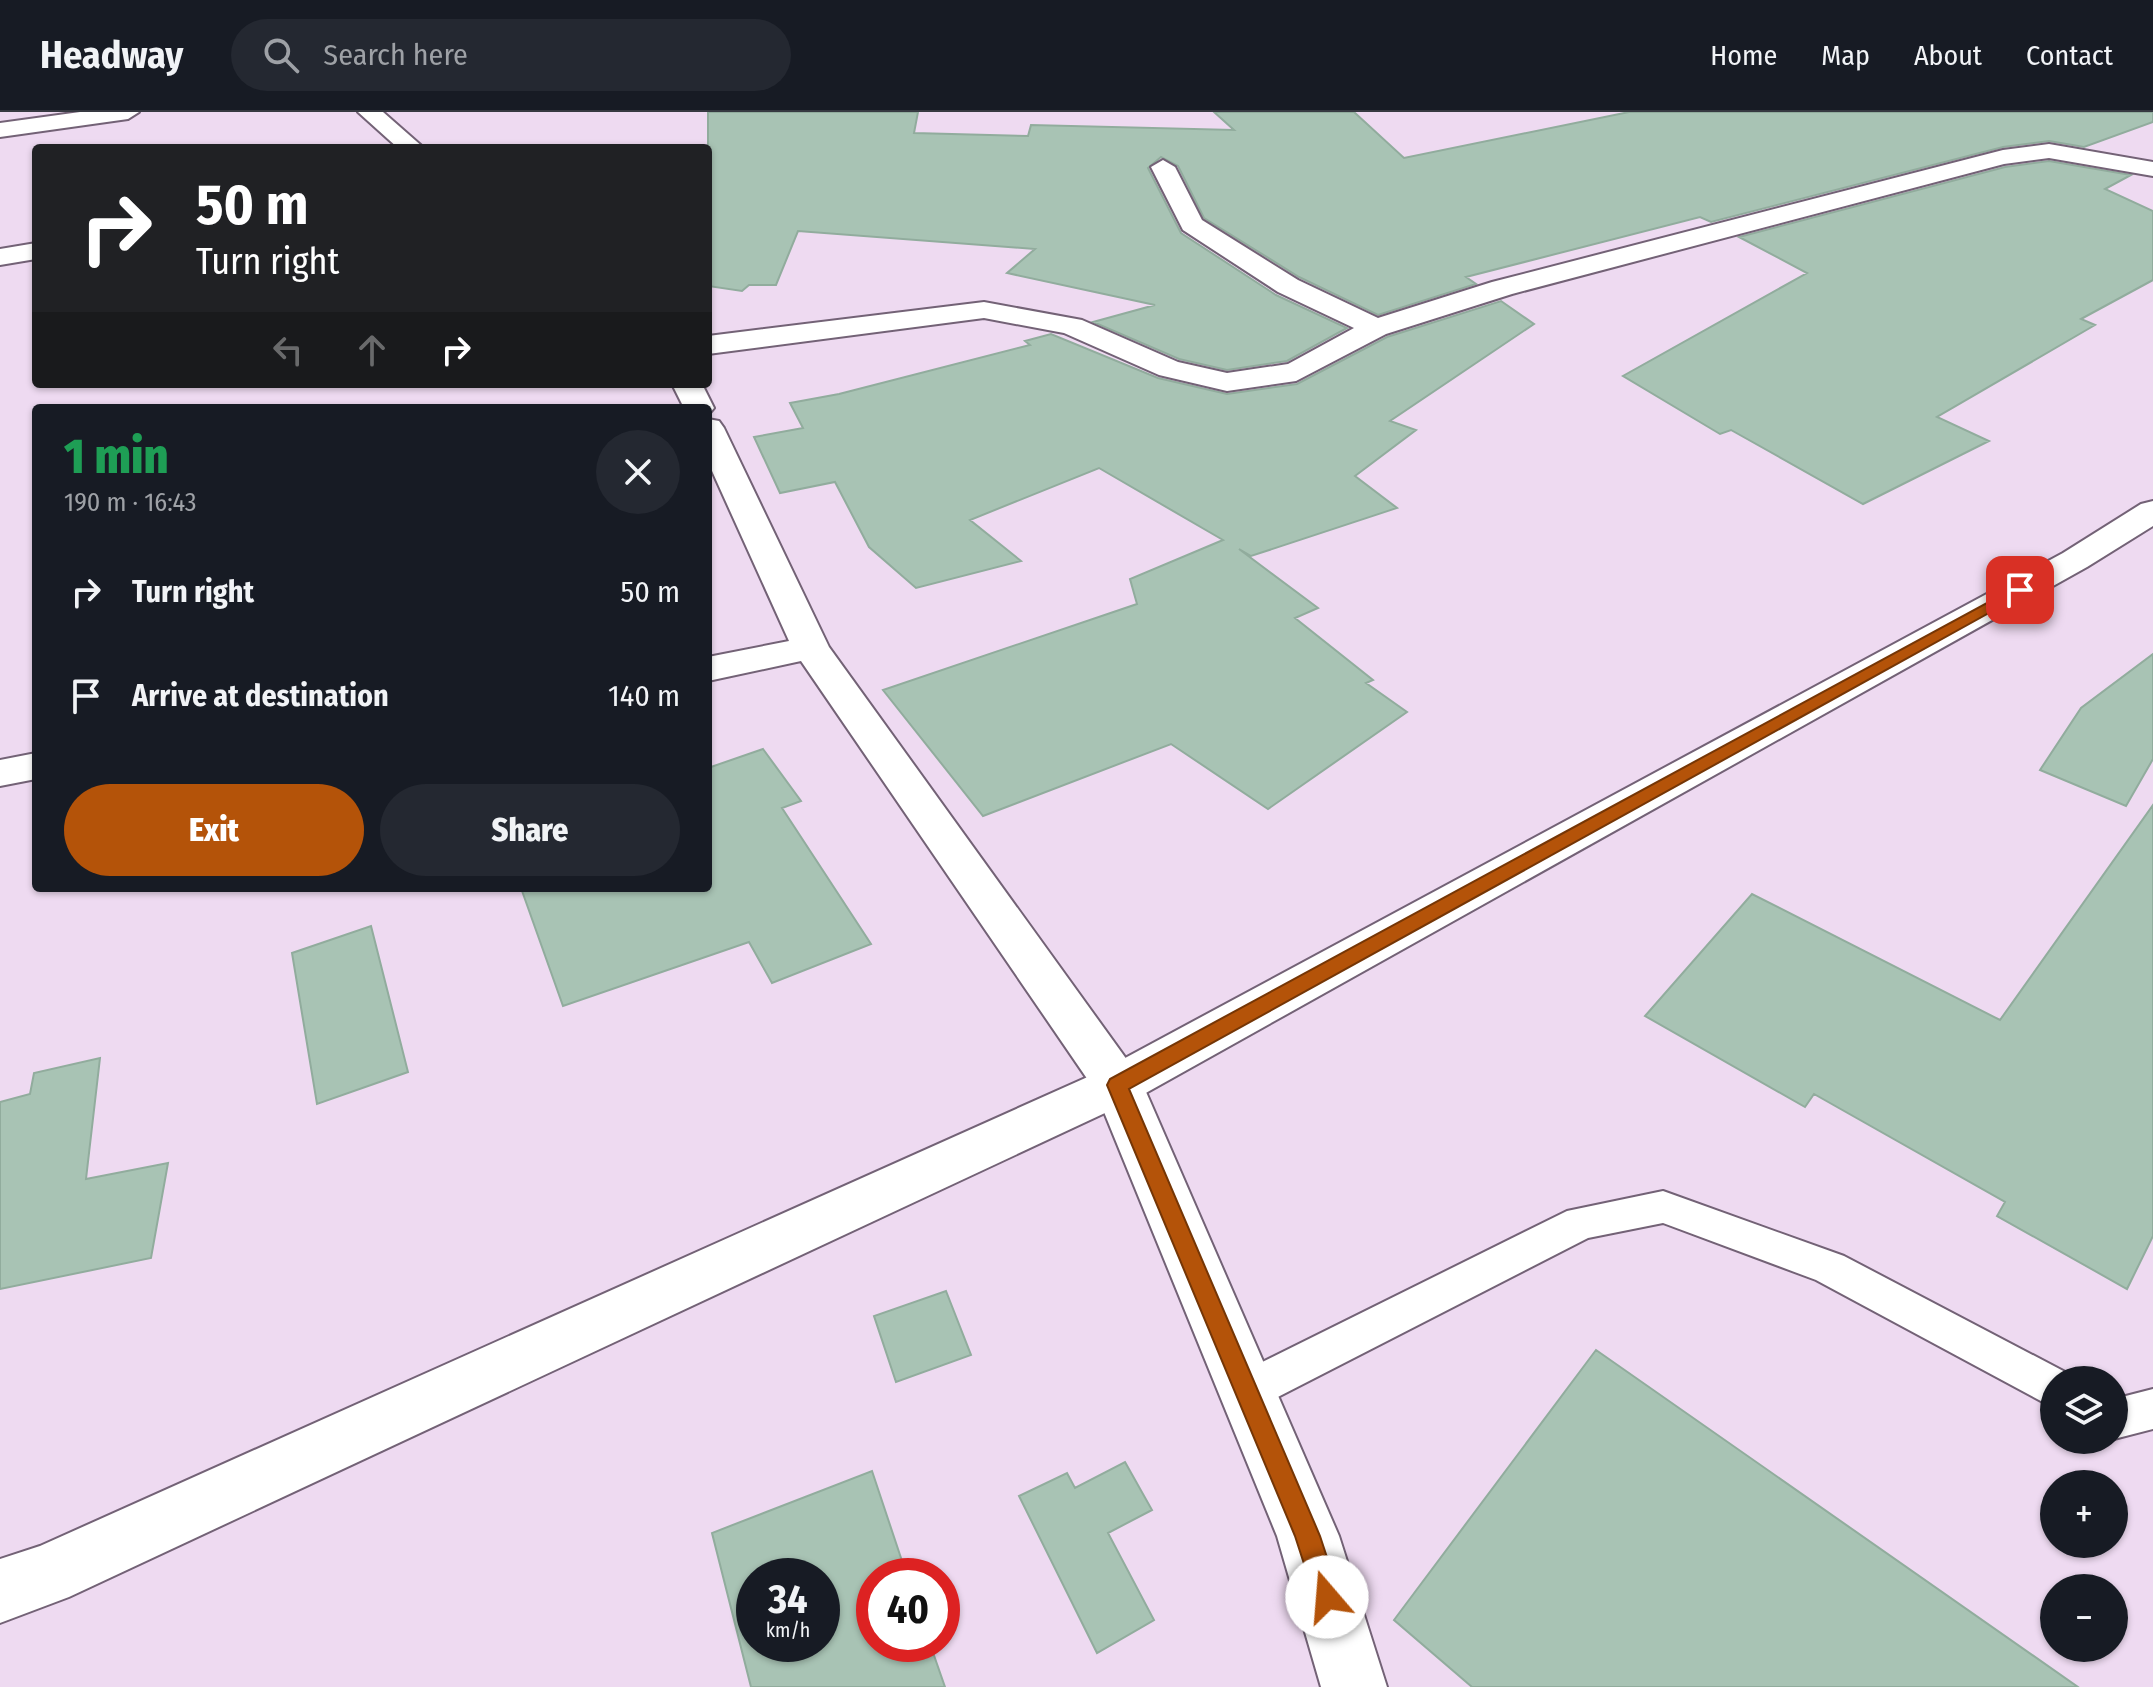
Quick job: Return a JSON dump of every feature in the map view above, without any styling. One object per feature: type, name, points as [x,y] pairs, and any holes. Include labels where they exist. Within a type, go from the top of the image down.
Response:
[{"type":"street","points":[[0,130],[128,112]]},
{"type":"street","points":[[369,112],[407,144]]},
{"type":"street","points":[[712,344],[984,310],[1072,326],[1169,369],[1227,382],[1296,372],[1376,328],[1502,288],[2003,157],[2049,151],[2153,169]]},
{"type":"street","points":[[1163,167],[1192,225],[1288,286],[1376,328]]},
{"type":"street","points":[[0,257],[32,252]]},
{"type":"street","points":[[712,437],[811,648],[1118,1085],[1308,1536],[1354,1687]]},
{"type":"street","points":[[0,1591],[47,1575],[1118,1085],[2075,560],[2153,511]]},
{"type":"street","points":[[712,668],[811,648]]},
{"type":"street","points":[[0,773],[32,767]]},
{"type":"lane","points":[[1247,1391],[1581,1223],[1663,1207],[1830,1268],[2040,1380]]},
{"type":"lane","points":[[2128,1415],[2153,1409]]},
{"type":"building","points":[[708,112],[918,112],[914,133],[1028,136],[1031,125],[1234,130],[1214,112],[1354,112],[1404,158],[1629,112],[2153,112],[2153,122],[2084,147],[2049,141],[2003,147],[1711,222],[1700,217],[1466,277],[1476,284],[1378,315],[1299,277],[1204,218],[1178,166],[1161,157],[1148,168],[1181,233],[1276,295],[1347,328],[1287,361],[1227,370],[1179,359],[1093,322],[1155,305],[1007,273],[1035,249],[798,231],[776,285],[749,285],[742,291],[712,287],[712,144],[708,144]]},
{"type":"building","points":[[2049,161],[2131,175],[2105,189],[2153,211],[2153,280],[2081,319],[2095,325],[1937,417],[1989,441],[1863,504],[1731,430],[1720,434],[1623,376],[1807,273],[1739,237],[2005,167]]},
{"type":"building","points":[[1501,301],[1534,324],[1390,421],[1416,430],[1355,476],[1397,508],[1251,556],[1239,549],[1318,608],[1295,618],[1373,680],[1366,683],[1407,712],[1268,809],[1171,744],[983,816],[883,690],[1137,604],[1130,579],[1223,540],[1099,468],[970,520],[1021,561],[916,588],[869,547],[835,482],[780,493],[754,437],[803,428],[790,403],[839,394],[1030,345],[1025,341],[1051,334],[1158,378],[1227,394],[1297,384],[1387,337]]},
{"type":"building","points":[[2153,654],[2153,759],[2126,806],[2040,770],[2081,708]]},
{"type":"building","points":[[763,749],[801,801],[782,808],[871,944],[772,983],[749,942],[563,1006],[522,892],[712,892],[712,767]]},
{"type":"building","points":[[2153,805],[2153,1236],[2127,1289],[1997,1216],[2005,1202],[1814,1094],[1805,1107],[1645,1016],[1752,894],[2000,1020]]},
{"type":"building","points":[[371,926],[408,1072],[317,1104],[292,953]]},
{"type":"building","points":[[100,1058],[86,1179],[168,1163],[151,1258],[0,1289],[0,1102],[30,1094],[34,1073]]},
{"type":"building","points":[[946,1291],[971,1355],[896,1382],[874,1316]]},
{"type":"building","points":[[1596,1350],[2078,1687],[1472,1687],[1394,1620]]},
{"type":"building","points":[[1125,1462],[1152,1510],[1108,1533],[1154,1620],[1097,1653],[1019,1496],[1067,1473],[1075,1488]]},
{"type":"building","points":[[872,1471],[901,1558],[856,1558],[856,1662],[936,1662],[945,1687],[751,1687],[745,1662],[840,1662],[840,1558],[736,1558],[736,1628],[712,1533]]},
{"type":"route","points":[[1327,1597],[1308,1536],[1118,1085],[2020,590]]}]
